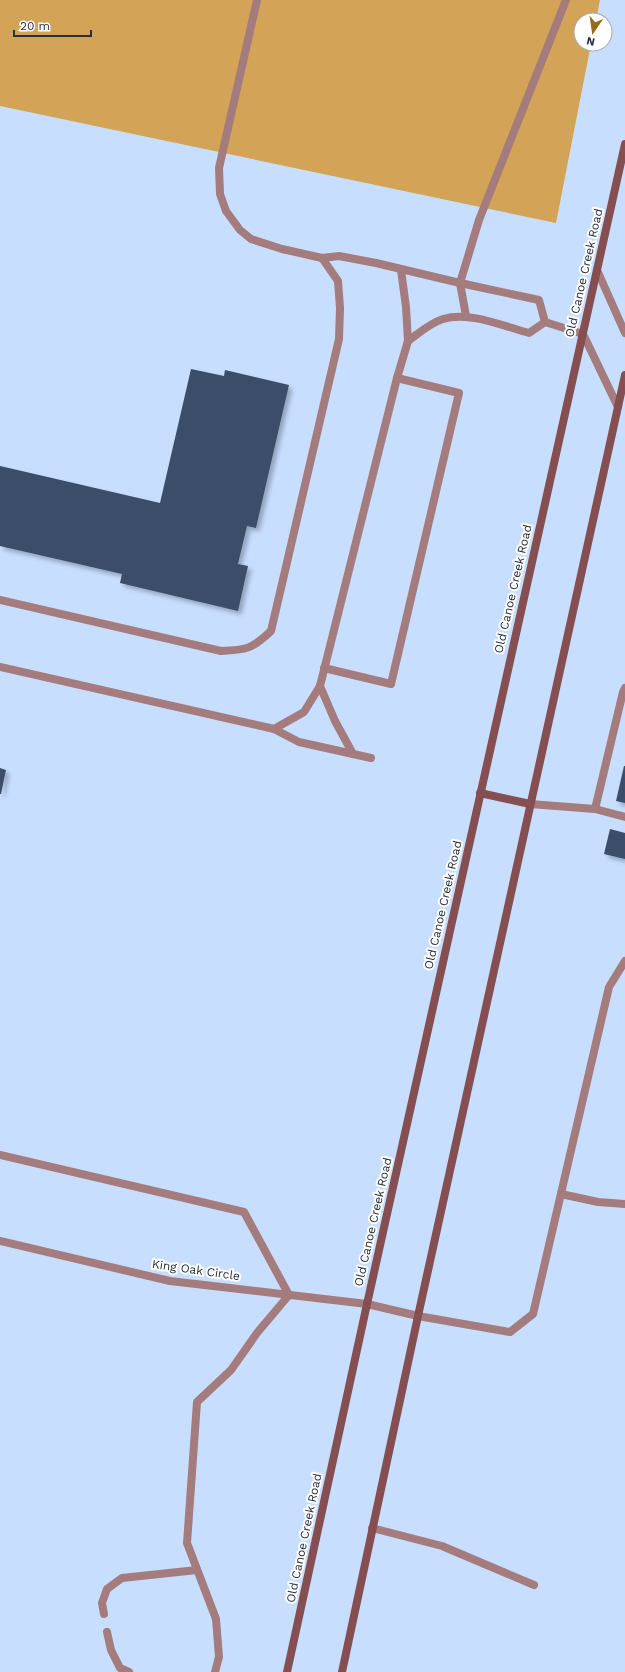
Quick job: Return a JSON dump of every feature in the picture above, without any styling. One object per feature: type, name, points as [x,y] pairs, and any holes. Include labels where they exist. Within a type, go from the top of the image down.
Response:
[{"type":"main road","name":"Old Canoe Creek Road","points":[[287,1672],[480,793],[625,144]]},
{"type":"main road","points":[[342,1672],[418,1316],[625,375]]},
{"type":"main road","points":[[480,793],[530,804]]},
{"type":"street","points":[[257,0],[219,168],[220,194],[226,211],[240,230],[251,239],[282,249],[322,258],[338,256],[376,262],[401,270],[539,300],[545,322]]},
{"type":"street","points":[[466,316],[460,283],[478,220],[566,0]]},
{"type":"street","points":[[0,600],[221,651],[242,650],[257,644],[271,631],[339,339],[340,308],[338,280],[322,258]]},
{"type":"street","points":[[274,729],[304,712],[320,686],[397,378],[408,341],[406,307],[401,270]]},
{"type":"street","points":[[597,270],[625,333]]},
{"type":"street","points":[[408,341],[431,325],[443,319],[466,316],[529,333],[545,322]]},
{"type":"street","points":[[545,322],[583,334],[618,407]]},
{"type":"street","points":[[324,668],[391,684],[459,393],[397,378]]},
{"type":"street","points":[[0,667],[274,729],[299,742],[371,758]]},
{"type":"street","points":[[320,686],[335,721],[353,754]]},
{"type":"street","points":[[595,809],[625,688]]},
{"type":"street","points":[[530,804],[595,809],[625,817]]},
{"type":"street","name":"King Oak Circle","points":[[0,1241],[170,1281],[367,1304],[418,1316],[510,1332],[533,1314],[608,987],[625,960]]},
{"type":"street","points":[[0,1155],[244,1212],[289,1295],[257,1333],[231,1370],[197,1402],[187,1543],[216,1619],[219,1657],[215,1672]]},
{"type":"street","points":[[561,1194],[598,1202],[625,1204]]},
{"type":"street","points":[[372,1528],[442,1546],[534,1585]]},
{"type":"street","points":[[104,1614],[102,1603],[106,1589],[122,1578],[197,1570]]},
{"type":"street","points":[[107,1632],[111,1650],[120,1668],[129,1672]]},
{"type":"shaded area","points":[[0,0],[600,0],[598,12],[573,12],[573,52],[589,52],[556,223],[0,106]]},
{"type":"building","points":[[191,369],[224,376],[225,370],[289,385],[256,528],[247,526],[238,564],[248,566],[238,611],[120,583],[122,574],[0,546],[0,466],[160,503]]},
{"type":"building","points":[[625,766],[625,803],[616,801]]},
{"type":"building","points":[[0,768],[6,770],[1,794],[0,794]]},
{"type":"building","points":[[610,829],[625,833],[625,859],[604,854]]}]
